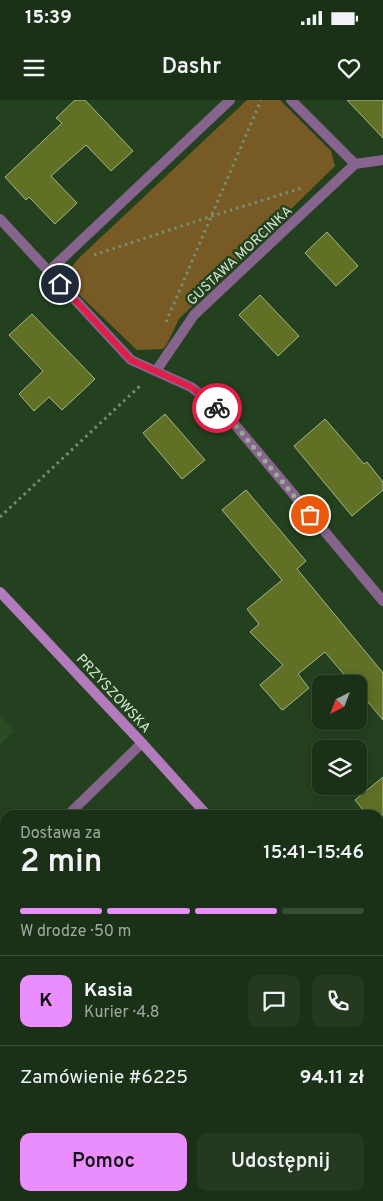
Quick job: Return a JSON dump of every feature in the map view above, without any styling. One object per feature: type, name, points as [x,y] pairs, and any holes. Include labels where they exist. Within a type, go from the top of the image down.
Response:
[{"type":"street","points":[[49,271],[230,100]]},
{"type":"street","points":[[291,100],[355,164],[383,160]]},
{"type":"street","name":"GUSTAWA MORCINKA","points":[[156,371],[194,315],[355,164]]},
{"type":"street","points":[[0,219],[131,360],[191,387],[226,414],[383,601]]},
{"type":"street","name":"PRZYSZOWSKA","points":[[0,592],[202,810]]},
{"type":"street","points":[[73,810],[142,743]]},
{"type":"path","points":[[165,323],[261,100]]},
{"type":"path","points":[[88,257],[306,187]]},
{"type":"path","points":[[0,517],[156,371]]},
{"type":"shaded area","points":[[247,100],[280,100],[331,151],[335,166],[179,319],[163,349],[137,350],[69,285],[69,270],[80,257]]},
{"type":"shaded area","points":[[0,716],[14,731],[0,745]]},
{"type":"building","points":[[75,100],[85,100],[133,151],[111,171],[86,145],[51,176],[77,203],[55,224],[29,197],[26,200],[5,177],[62,123],[56,118]]},
{"type":"building","points":[[347,100],[383,100],[383,138]]},
{"type":"building","points":[[327,232],[358,266],[336,286],[305,253]]},
{"type":"building","points":[[260,295],[299,336],[278,356],[239,315]]},
{"type":"building","points":[[32,314],[95,379],[62,410],[49,397],[34,411],[19,394],[43,371],[9,335]]},
{"type":"building","points":[[165,414],[205,460],[182,479],[143,433]]},
{"type":"building","points":[[325,419],[364,464],[367,462],[383,482],[383,490],[352,516],[294,446]]},
{"type":"building","points":[[246,490],[306,561],[297,569],[383,673],[383,720],[368,702],[368,675],[344,675],[325,652],[298,674],[309,688],[284,709],[282,710],[260,685],[283,665],[250,632],[259,624],[247,609],[282,580],[222,510]]},
{"type":"building","points":[[383,777],[383,810],[363,810],[355,800],[361,795],[367,795],[367,790]]},
{"type":"way so far","points":[[217,408],[226,414],[310,515]]},
{"type":"route","points":[[60,284],[131,360],[191,387],[217,408]]}]
